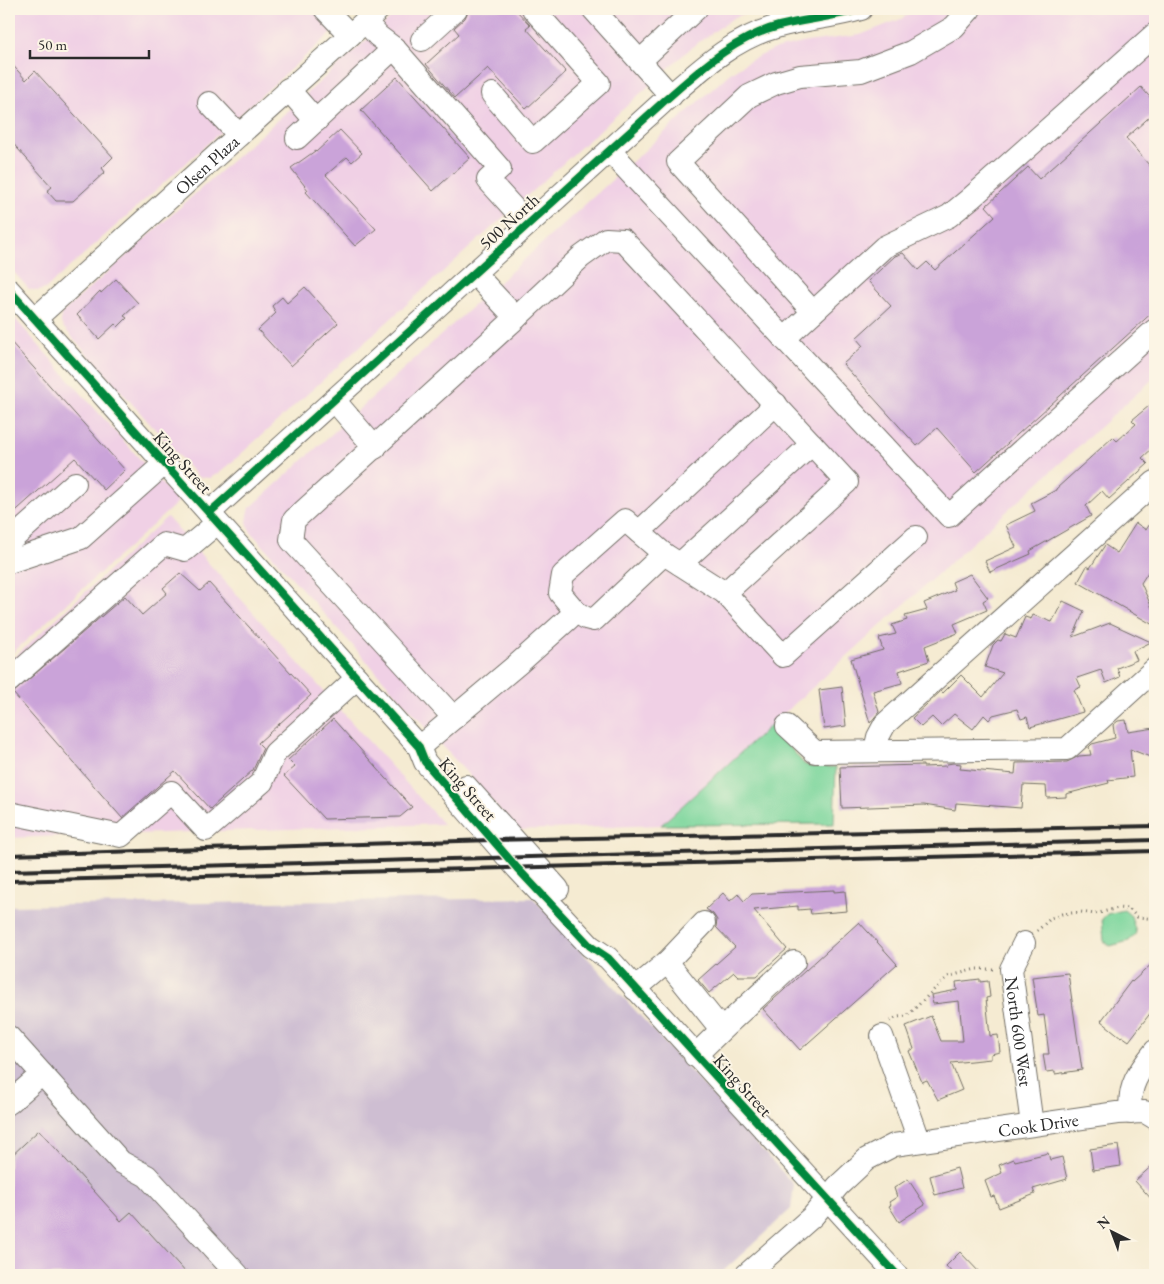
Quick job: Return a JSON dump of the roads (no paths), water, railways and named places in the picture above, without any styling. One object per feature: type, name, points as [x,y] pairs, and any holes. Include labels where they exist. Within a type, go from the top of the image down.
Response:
[{"type":"street","points":[[325,9],[365,21],[378,36],[394,48],[500,169],[488,180],[528,224]]},
{"type":"street","points":[[492,94],[533,142],[599,83],[533,9]]},
{"type":"street","points":[[593,9],[671,96]]},
{"type":"street","points":[[640,61],[696,9]]},
{"type":"street","points":[[813,312],[678,162],[749,96],[776,83],[800,76],[861,71],[911,52],[954,27],[970,9]]},
{"type":"street","points":[[422,40],[454,10]]},
{"type":"street","name":"500 North","points":[[9,681],[164,544],[185,550],[213,518],[334,400],[528,224],[718,56],[753,34],[778,26],[849,10]]},
{"type":"street","name":"Olsen Plaza","points":[[35,319],[365,21]]},
{"type":"street","points":[[784,339],[884,247],[949,216],[971,198],[1155,34]]},
{"type":"street","points":[[297,138],[394,48]]},
{"type":"street","points":[[288,90],[316,121]]},
{"type":"street","points":[[209,103],[239,135]]},
{"type":"street","points":[[610,151],[949,516],[1155,330]]},
{"type":"street","points":[[454,718],[291,540],[294,520],[587,253],[606,239],[623,240],[847,482],[725,593]]},
{"type":"street","points":[[474,273],[516,318]]},
{"type":"street","name":"King Street","points":[[9,290],[419,747],[425,762],[517,868],[590,946],[608,958],[695,1056],[897,1275]]},
{"type":"street","points":[[334,400],[374,448]]},
{"type":"street","points":[[639,532],[776,404]]},
{"type":"street","points":[[812,444],[672,559],[594,620],[576,612],[560,593],[563,575],[625,520],[672,559],[725,593],[783,656],[916,537]]},
{"type":"street","points":[[9,562],[81,538],[164,464]]},
{"type":"street","points":[[875,750],[878,736],[885,724],[1155,482]]},
{"type":"street","points":[[9,542],[75,483]]},
{"type":"street","points":[[419,747],[576,612]]},
{"type":"street","points":[[787,726],[815,752],[1067,749],[1154,672]]},
{"type":"street","points":[[9,813],[120,836],[171,792],[206,830],[262,782],[275,753],[357,678]]},
{"type":"street","points":[[635,989],[667,962],[704,923]]},
{"type":"street","name":"North 600 West","points":[[1024,943],[1011,969],[1032,1125]]},
{"type":"street","points":[[667,962],[721,1029]]},
{"type":"street","points":[[695,1056],[721,1029],[734,1020],[794,962]]},
{"type":"street","points":[[882,1036],[919,1140]]},
{"type":"street","points":[[9,1037],[122,1162],[147,1176],[238,1275]]},
{"type":"street","points":[[1130,1113],[1128,1097],[1136,1079],[1155,1051]]},
{"type":"street","points":[[9,1103],[42,1074]]},
{"type":"street","name":"Cook Drive","points":[[746,1275],[813,1216],[826,1199],[867,1159],[894,1145],[919,1140],[1130,1113],[1145,1112],[1155,1118]]},
{"type":"railway","points":[[9,855],[492,840],[1155,826]]},
{"type":"railway","points":[[9,871],[1155,840]]},
{"type":"railway","points":[[9,881],[1155,851]]}]
